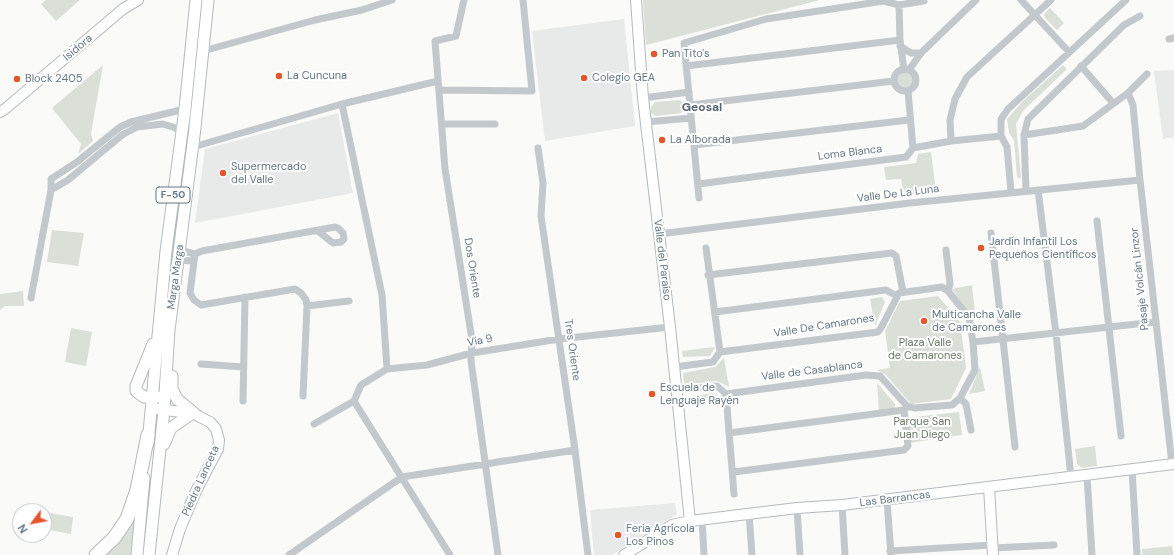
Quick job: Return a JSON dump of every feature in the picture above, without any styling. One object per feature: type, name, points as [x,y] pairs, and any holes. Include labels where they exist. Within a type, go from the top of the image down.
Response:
[{"type":"highway","points":[[96,555],[114,538],[127,519],[137,490],[148,435]]},
{"type":"main road","name":"Marga Marga","points":[[137,555],[157,334],[166,251],[185,109],[196,0]]},
{"type":"main road","name":"Marga Marga","points":[[149,555],[164,410],[168,330],[193,143],[208,0]]},
{"type":"main road","points":[[159,458],[171,428],[193,414],[177,399],[172,389],[168,330]]},
{"type":"main road","points":[[157,334],[136,386],[138,394],[151,403],[164,396]]},
{"type":"street","name":"Isidora","points":[[0,112],[123,10],[138,0]]},
{"type":"street","points":[[203,51],[315,20],[362,10],[392,0]]},
{"type":"street","name":"Dos Oriente","points":[[464,0],[456,36],[435,41],[445,169],[471,332],[471,361],[487,464],[498,555]]},
{"type":"street","points":[[440,90],[532,91],[523,0]]},
{"type":"street","name":"Valle del Paraíso","points":[[636,0],[643,98],[670,327],[690,521]]},
{"type":"street","points":[[906,70],[913,73],[916,80],[913,87],[908,91],[898,89],[894,81],[896,74],[906,70],[920,53],[976,0]]},
{"type":"street","points":[[1021,0],[1070,52]]},
{"type":"street","points":[[951,141],[950,120],[955,99],[967,77],[1052,0]]},
{"type":"street","points":[[1010,192],[1007,147],[1001,136],[1001,119],[1008,109],[1126,0]]},
{"type":"street","points":[[699,198],[684,44],[766,19],[884,1],[899,5],[924,1]]},
{"type":"street","points":[[899,5],[900,43],[906,70]]},
{"type":"street","points":[[1026,191],[1024,135],[1028,120],[1124,25],[1140,16]]},
{"type":"street","points":[[686,66],[900,43],[911,53],[920,53]]},
{"type":"street","points":[[1081,66],[1113,103]]},
{"type":"street","points":[[1024,135],[1083,126],[1128,93],[1147,74]]},
{"type":"street","points":[[31,298],[51,190],[51,179],[77,162],[120,127],[142,118],[185,109],[192,117],[193,143],[342,104],[438,81]]},
{"type":"street","points":[[690,105],[894,81]]},
{"type":"street","points":[[908,91],[913,148]]},
{"type":"street","points":[[643,98],[689,92]]},
{"type":"street","name":"Pasaje Volcán Linzor","points":[[1128,93],[1133,105],[1155,322],[1173,464]]},
{"type":"street","points":[[342,104],[382,295],[387,369]]},
{"type":"street","points":[[646,122],[691,118]]},
{"type":"street","points":[[694,145],[910,120]]},
{"type":"street","points":[[51,190],[68,180],[122,135],[137,127],[163,124],[176,128],[181,135]]},
{"type":"street","points":[[442,124],[495,124]]},
{"type":"street","name":"Loma Blanca","points":[[698,184],[906,157],[913,148],[951,141],[1001,136]]},
{"type":"street","name":"Tres Oriente","points":[[538,148],[543,183],[541,216],[575,450],[588,555]]},
{"type":"street","name":"Valle De La Luna","points":[[659,234],[1010,192],[1140,180]]},
{"type":"street","points":[[1038,190],[1056,334],[1071,477]]},
{"type":"street","points":[[1097,221],[1121,436]]},
{"type":"street","points":[[178,255],[194,257],[202,251],[318,231]]},
{"type":"street","points":[[991,233],[1015,447]]},
{"type":"street","points":[[706,248],[708,275],[715,312],[720,352]]},
{"type":"street","points":[[730,434],[906,408],[952,405],[960,398],[975,370],[969,317],[948,291],[950,284],[946,250]]},
{"type":"street","points":[[708,275],[892,253],[896,256],[903,292]]},
{"type":"street","points":[[194,257],[190,293],[194,300],[201,305],[295,289],[301,292],[306,300],[307,306],[303,396]]},
{"type":"street","name":"Valle De Camarones","points":[[674,367],[713,362],[720,352],[878,332],[897,296],[903,292],[942,287],[948,291]]},
{"type":"street","points":[[715,312],[886,290],[897,296]]},
{"type":"street","points":[[243,401],[245,297]]},
{"type":"street","points":[[307,306],[349,301]]},
{"type":"street","points":[[973,342],[1003,340],[1155,322]]},
{"type":"street","name":"Vía 9","points":[[354,401],[361,385],[387,369],[427,365],[472,353],[559,339],[670,327]]},
{"type":"street","points":[[201,364],[243,367]]},
{"type":"street","name":"Valle de Casablanca","points":[[726,394],[866,375],[880,376],[906,408]]},
{"type":"street","points":[[676,390],[717,386],[726,394],[734,472],[734,494]]},
{"type":"street","points":[[960,398],[966,404],[971,430]]},
{"type":"street","points":[[314,424],[354,401],[450,555]]},
{"type":"street","name":"Piedra Lanceta","points":[[151,403],[164,410],[193,414],[210,422],[216,430],[219,440],[218,449],[196,491],[180,529],[172,555]]},
{"type":"street","points":[[734,472],[904,450],[908,446],[906,408]]},
{"type":"street","points":[[289,555],[402,477],[423,472],[487,464],[575,450]]},
{"type":"street","name":"Las Barrancas","points":[[624,555],[672,525],[702,519],[796,508],[887,500],[1173,464]]},
{"type":"street","points":[[1132,469],[1137,555]]},
{"type":"street","points":[[1087,476],[1092,555]]},
{"type":"street","points":[[989,487],[993,549]]},
{"type":"street","points":[[887,500],[891,553],[1054,545]]},
{"type":"street","points":[[842,505],[845,555]]},
{"type":"street","points":[[796,508],[800,555]]},
{"type":"street","points":[[749,514],[752,555]]},
{"type":"street","points":[[702,519],[704,555]]},
{"type":"shaded area","name":"Colegio GEA","points":[[624,19],[635,126],[545,141],[532,31]]},
{"type":"shaded area","points":[[1174,70],[1174,137],[1163,139],[1154,71]]},
{"type":"shaded area","points":[[338,113],[353,193],[195,223],[205,149]]},
{"type":"shaded area","name":"Feria Agrícola Los Pinos","points":[[675,503],[677,514],[612,555],[594,555],[590,510]]},
{"type":"green space","points":[[46,0],[80,0],[56,21],[41,4]]},
{"type":"green space","points":[[643,0],[820,0],[646,45]]},
{"type":"green space","points":[[1050,8],[1064,23],[1057,30],[1045,18],[1044,14]]},
{"type":"green space","points":[[103,65],[91,134],[93,141],[78,154],[81,144],[52,108]]},
{"type":"green space","points":[[1063,65],[1067,69],[1023,111],[1016,124],[1021,177],[1019,179],[1017,177],[1014,140],[1009,133],[1007,119],[1023,101]]},
{"type":"green space","points":[[905,72],[911,74],[913,80],[911,86],[905,88],[899,86],[897,80],[899,74]]},
{"type":"green space","points":[[679,100],[684,103],[684,109],[681,113],[656,116],[651,113],[651,107],[655,102]]},
{"type":"green space","points":[[931,152],[936,192],[904,196],[901,179],[886,180],[884,167],[916,163],[918,154]]},
{"type":"green space","points":[[52,230],[84,233],[78,266],[47,262]]},
{"type":"green space","points":[[972,285],[975,313],[974,320],[952,289]]},
{"type":"green space","points":[[23,291],[24,306],[5,306],[0,310],[0,294]]},
{"type":"green space","name":"Plaza Valle de Camarones","points":[[938,296],[960,322],[966,368],[951,399],[911,404],[886,375],[877,370],[890,368],[885,331],[900,301]]},
{"type":"green space","points":[[882,297],[885,302],[875,326],[870,299]]},
{"type":"green space","points":[[71,328],[92,332],[86,366],[65,362]]},
{"type":"green space","points":[[715,347],[710,356],[683,357],[682,351]]},
{"type":"green space","points":[[724,358],[729,387],[717,381],[684,385],[683,373],[715,367]]},
{"type":"green space","points":[[980,367],[985,391],[969,394]]},
{"type":"green space","points":[[877,383],[895,404],[895,409],[879,412]]},
{"type":"green space","points":[[713,393],[717,395],[719,399],[687,403],[687,397]]},
{"type":"green space","name":"Parque San Juan Diego","points":[[959,412],[962,435],[909,443],[906,418]]},
{"type":"green space","points":[[1095,446],[1097,466],[1082,468],[1077,464],[1075,449]]},
{"type":"green space","points":[[52,513],[73,517],[71,534],[52,530]]},
{"type":"green space","points":[[135,517],[131,555],[105,555],[114,548],[126,533]]},
{"type":"green space","points":[[1172,546],[1173,555],[1142,555],[1142,549]]},
{"type":"place","name":"Pan Tito's","points":[[654,54]]},
{"type":"place","name":"La Cuncuna","points":[[279,76]]},
{"type":"place","name":"Colegio GEA","points":[[584,78]]},
{"type":"place","name":"Block 2405","points":[[17,79]]},
{"type":"place","name":"La Alborada","points":[[662,140]]},
{"type":"place","name":"Supermercado del Valle","points":[[223,173]]},
{"type":"place","name":"Jardín Infantil Los Pequeños Científicos","points":[[981,248]]},
{"type":"place","name":"Multicancha Valle de Camarones","points":[[924,321]]},
{"type":"place","name":"Escuela de Lenguaje Rayén","points":[[652,394]]},
{"type":"place","name":"Feria Agrícola Los Pinos","points":[[618,535]]},
{"type":"district","name":"Geosal","points":[[702,108]]}]
